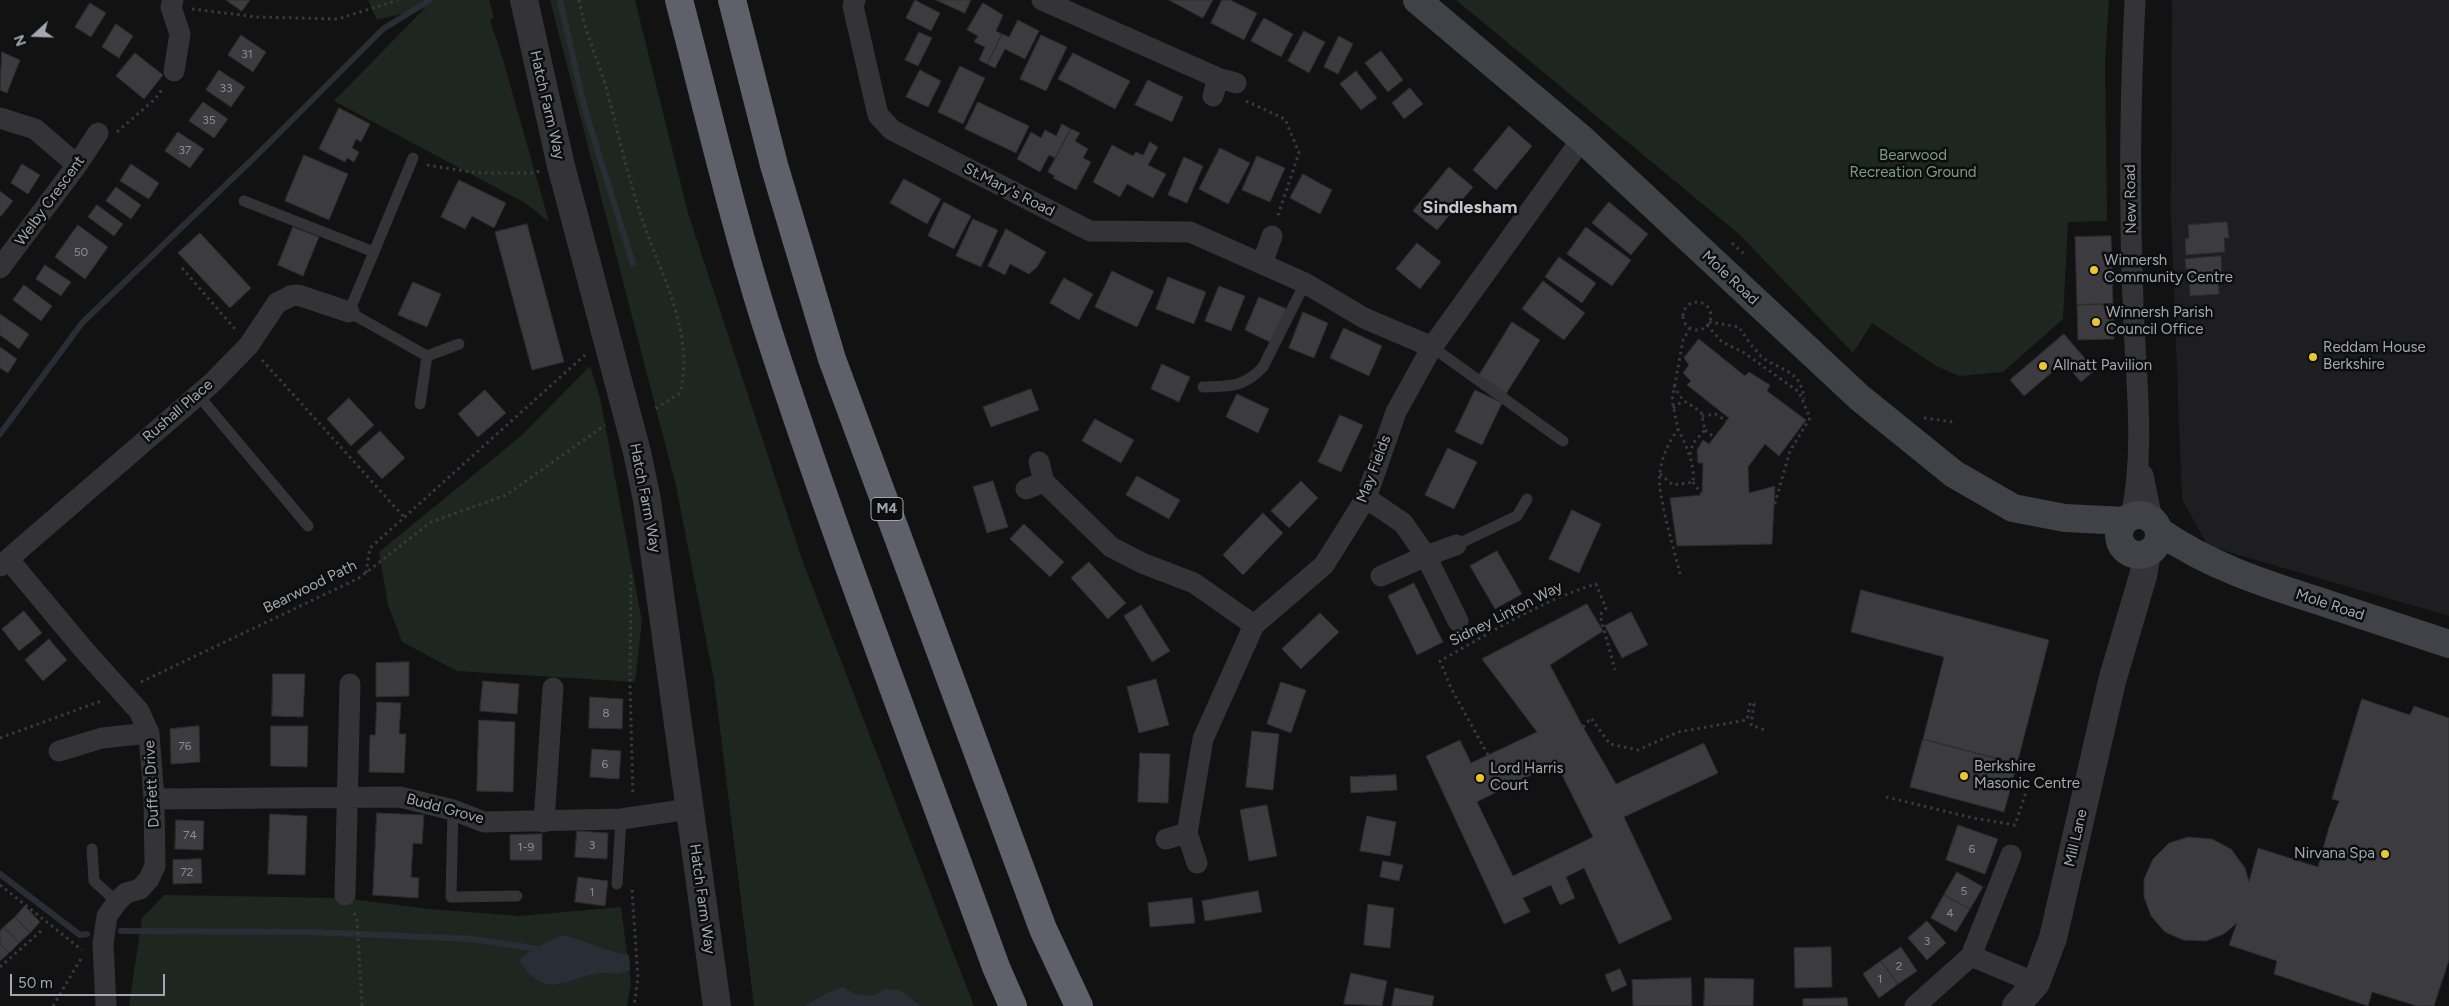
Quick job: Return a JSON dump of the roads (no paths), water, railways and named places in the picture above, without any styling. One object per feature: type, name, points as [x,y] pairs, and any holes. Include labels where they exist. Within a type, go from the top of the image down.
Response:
[{"type":"highway","points":[[679,0],[724,172],[768,328],[841,541],[996,967],[1013,1006]]},
{"type":"highway","name":"M4","points":[[732,0],[774,164],[832,358],[1043,930],[1079,1006]]},
{"type":"main road","name":"Mole Road","points":[[1416,0],[1582,140],[1860,398],[1954,474],[2013,508],[2140,535],[2183,548],[2257,581],[2449,644]]},
{"type":"street","name":"Hatch Farm Way","points":[[524,0],[561,166],[637,452],[645,490],[717,1006]]},
{"type":"street","name":"St.Mary's Road","points":[[855,0],[853,6],[878,116],[892,130],[1090,231],[1190,232],[1304,283],[1364,318],[1432,347]]},
{"type":"street","points":[[1042,0],[1222,86]]},
{"type":"street","name":"New Road","points":[[2135,0],[2129,114],[2132,301],[2139,458],[2137,487],[2140,535]]},
{"type":"street","points":[[172,3],[180,34],[174,70]]},
{"type":"street","points":[[0,118],[35,129],[77,165]]},
{"type":"street","name":"Welby Crescent","points":[[0,268],[77,165],[105,134]]},
{"type":"street","name":"May Fields","points":[[1197,862],[1187,833],[1203,738],[1254,625],[1324,565],[1366,498],[1396,412],[1432,347],[1582,140]]},
{"type":"street","points":[[1262,264],[1272,236]]},
{"type":"street","name":"Rushall Place","points":[[5,563],[44,526],[198,395],[249,345],[272,308],[278,302],[298,295],[349,312]]},
{"type":"street","points":[[1039,462],[1035,486],[1111,546],[1142,563],[1194,583],[1254,625]]},
{"type":"street","points":[[1366,498],[1403,523],[1426,556],[1458,621]]},
{"type":"street","name":"Mill Lane","points":[[2016,1006],[2036,983],[2053,938],[2112,681],[2134,604],[2140,535]]},
{"type":"street","points":[[1381,576],[1456,545]]},
{"type":"street","name":"Duffett Drive","points":[[5,563],[139,710],[149,733],[154,799],[155,866],[149,879],[140,889],[126,893],[117,902]]},
{"type":"street","points":[[345,895],[350,684]]},
{"type":"street","points":[[544,822],[549,777],[553,688]]},
{"type":"street","points":[[59,751],[102,738],[149,733]]},
{"type":"street","name":"Budd Grove","points":[[154,799],[400,797],[453,810],[484,822],[621,819],[689,809]]},
{"type":"street","points":[[1166,840],[1187,833]]},
{"type":"street","points":[[1915,1006],[1971,956],[2011,855]]},
{"type":"street","points":[[106,1006],[103,944],[107,916],[117,902]]},
{"type":"street","points":[[1971,956],[2036,983]]},
{"type":"lane","points":[[413,158],[349,312],[427,356],[459,344]]},
{"type":"lane","points":[[244,201],[374,252]]},
{"type":"lane","points":[[1203,387],[1237,386],[1253,378],[1263,367],[1304,283]]},
{"type":"lane","points":[[1432,347],[1563,441]]},
{"type":"lane","points":[[420,404],[427,356]]},
{"type":"lane","points":[[198,395],[308,526]]},
{"type":"lane","points":[[1456,545],[1517,516],[1526,499]]},
{"type":"lane","points":[[453,810],[451,897],[517,896]]},
{"type":"lane","points":[[617,884],[621,819]]},
{"type":"lane","points":[[92,849],[94,881],[117,902]]},
{"type":"waterway","points":[[0,434],[82,323],[260,152],[383,29],[430,0]]},
{"type":"waterway","points":[[560,0],[585,110],[633,264]]},
{"type":"waterway","points":[[0,874],[80,935],[87,934]]},
{"type":"waterway","points":[[121,931],[310,932],[473,939],[537,949]]},
{"type":"place","name":"Winnersh Community Centre","points":[[2094,270]]},
{"type":"place","name":"Winnersh Parish Council Office","points":[[2096,322]]},
{"type":"place","name":"Reddam House Berkshire","points":[[2313,357]]},
{"type":"place","name":"Allnatt Pavilion","points":[[2043,366]]},
{"type":"place","name":"Berkshire Masonic Centre","points":[[1964,776]]},
{"type":"place","name":"Lord Harris Court","points":[[1480,778]]},
{"type":"place","name":"Nirvana Spa","points":[[2385,854]]},
{"type":"district","name":"Sindlesham","points":[[1470,208]]},
{"type":"park label","name":"Bearwood Recreation Ground","points":[[1913,164]]}]
